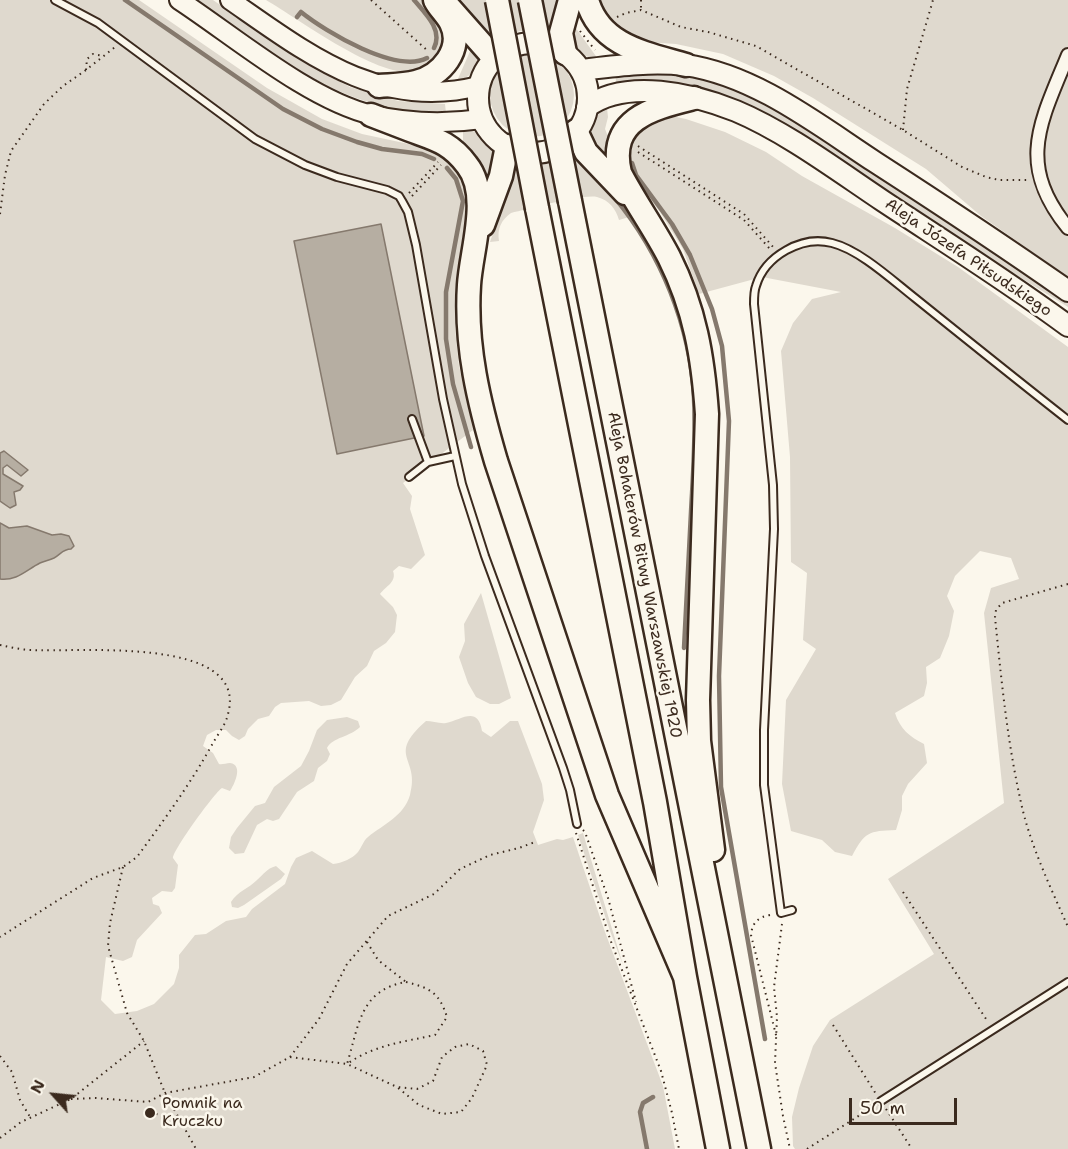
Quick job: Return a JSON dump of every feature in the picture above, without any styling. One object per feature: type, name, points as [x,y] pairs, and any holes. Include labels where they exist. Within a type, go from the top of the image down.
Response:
[{"type":"highway","points":[[379,86],[416,82],[430,77],[445,65],[452,53],[455,36],[451,22],[435,0]]},
{"type":"highway","points":[[443,0],[494,58]]},
{"type":"highway","name":"Aleja Bohaterów Bitwy Warszawskiej 1920","points":[[497,0],[655,802],[718,1149]]},
{"type":"highway","name":"Aleja Bohaterów Bitwy Warszawskiej 1920","points":[[530,0],[759,1149]]},
{"type":"highway","points":[[565,53],[561,33],[570,0]]},
{"type":"highway","points":[[587,0],[590,12],[601,28],[612,38],[629,49],[686,66]]},
{"type":"highway","points":[[694,98],[653,109],[638,116],[621,140],[618,159],[620,173],[670,259],[688,301],[697,330],[704,366],[707,414],[698,700],[699,741],[720,896],[723,965]]},
{"type":"highway","points":[[371,115],[441,141],[457,153],[469,167],[479,197],[468,288],[471,359],[481,410],[607,795],[685,977]]},
{"type":"highway","points":[[576,131],[586,152],[647,216]]},
{"type":"highway","points":[[473,252],[501,176],[507,146]]},
{"type":"main road","points":[[178,0],[330,99],[371,115],[419,122],[459,122],[482,119]]},
{"type":"main road","points":[[230,0],[311,55],[343,73],[379,86],[430,93],[455,92],[479,86]]},
{"type":"main road","points":[[536,43],[551,46],[565,53],[580,70],[587,88],[587,107],[583,120],[565,142],[552,149],[521,152],[507,146],[492,134],[482,119],[478,103],[479,86],[485,71],[494,58],[507,49],[521,44],[536,43]]},
{"type":"main road","name":"Aleja Józefa Piłsudskiego","points":[[580,70],[640,63],[686,66],[726,77],[771,96],[932,199],[1068,291]]},
{"type":"main road","name":"Aleja Józefa Piłsudskiego","points":[[587,107],[598,99],[608,96],[658,92],[716,104],[757,121],[868,191],[1068,326]]},
{"type":"street","points":[[1068,55],[1039,133],[1037,165],[1039,180],[1050,204],[1068,228]]},
{"type":"lane","points":[[55,0],[98,23],[255,139],[275,151],[337,177],[387,190],[399,196],[408,212],[416,245],[442,399],[462,484],[485,556],[563,768],[577,824]]},
{"type":"lane","points":[[792,910],[781,913],[764,785],[764,730],[774,518],[767,423],[757,352],[754,304],[756,285],[766,266],[793,246],[818,241],[833,243],[855,253],[1068,420]]},
{"type":"lane","points":[[412,419],[428,462]]},
{"type":"lane","points":[[409,477],[428,462],[455,456]]},
{"type":"lane","points":[[881,1101],[1068,982]]},
{"type":"path","points":[[371,0],[445,65]]},
{"type":"path","points":[[641,0],[641,10],[669,23],[756,46],[903,130],[962,167],[999,180],[1039,180]]},
{"type":"path","points":[[903,130],[907,89],[933,0]]},
{"type":"path","points":[[587,39],[607,56],[606,67],[600,55],[587,39]]},
{"type":"path","points":[[0,214],[5,174],[11,151],[44,104],[63,86],[87,70],[122,40]]},
{"type":"path","points":[[87,70],[87,59],[93,54],[104,56]]},
{"type":"path","points":[[621,140],[744,220],[778,256]]},
{"type":"path","points":[[621,140],[744,214],[778,256]]},
{"type":"path","points":[[1068,584],[1002,603],[994,616],[1020,800],[1045,875],[1068,927]]},
{"type":"path","points":[[0,645],[30,650],[140,651],[173,655],[201,665],[216,675],[228,688],[231,700],[228,716],[196,774],[137,857],[123,867],[93,878],[0,937]]},
{"type":"path","points":[[577,824],[585,832],[608,898],[639,1013]]},
{"type":"path","points":[[577,824],[576,836],[610,939],[661,1071],[679,1149]]},
{"type":"path","points":[[71,1099],[148,1101],[165,1094],[254,1077],[290,1057],[319,1019],[346,964],[388,916],[434,894],[460,869],[490,855],[536,842]]},
{"type":"path","points":[[123,867],[110,923],[108,946],[128,1014],[144,1041],[165,1094],[196,1149]]},
{"type":"path","points":[[903,892],[993,1030]]},
{"type":"path","points":[[777,1039],[751,935],[756,921],[764,916],[781,913],[782,926],[774,987],[777,1039],[775,1063],[790,1149]]},
{"type":"path","points":[[366,941],[378,960],[406,982]]},
{"type":"path","points":[[406,982],[427,987],[441,1001],[447,1017],[435,1035],[385,1045],[362,1054],[347,1064],[365,1008],[377,993],[390,985],[406,982]]},
{"type":"path","points":[[833,1025],[912,1149]]},
{"type":"path","points":[[0,1138],[30,1117],[71,1099],[144,1041]]},
{"type":"path","points":[[290,1057],[347,1064],[397,1087],[419,1105],[442,1114],[461,1112],[472,1098],[487,1065],[483,1052],[469,1044],[455,1047],[442,1057],[433,1081],[417,1089],[397,1087]]},
{"type":"path","points":[[0,1056],[12,1072],[20,1100],[30,1117]]},
{"type":"path","points":[[807,1149],[881,1101]]},
{"type":"path","points":[[156,1114],[180,1118]]},
{"type":"shaded area","points":[[0,0],[139,0],[267,88],[322,119],[362,134],[437,150],[461,173],[469,200],[457,272],[455,328],[459,366],[473,430],[403,483],[412,496],[410,509],[425,555],[411,569],[399,566],[393,571],[394,578],[380,594],[393,607],[397,615],[395,632],[386,643],[374,651],[367,666],[355,677],[341,700],[331,705],[321,706],[309,701],[281,703],[269,716],[258,719],[239,740],[226,730],[216,730],[207,735],[203,746],[213,753],[219,764],[230,763],[236,767],[235,780],[230,791],[222,788],[218,792],[180,844],[173,858],[178,865],[175,888],[172,892],[162,891],[152,898],[153,904],[159,906],[162,913],[137,940],[132,957],[123,961],[106,957],[101,1000],[115,1014],[137,1011],[154,1004],[174,984],[179,968],[179,955],[195,935],[206,934],[226,921],[246,917],[252,909],[285,884],[296,858],[312,851],[333,864],[347,860],[356,854],[366,839],[393,819],[407,802],[412,782],[406,750],[414,733],[426,721],[446,723],[473,716],[480,723],[482,731],[491,737],[510,721],[518,721],[542,784],[544,800],[533,832],[538,845],[573,837],[605,932],[663,1086],[675,1149],[0,1149]]},
{"type":"shaded area","points":[[194,0],[213,0],[300,60],[350,87],[398,101],[445,104],[446,113],[410,111],[376,104],[344,93],[282,60]]},
{"type":"shaded area","points":[[266,0],[424,0],[437,16],[442,28],[441,51],[419,70],[409,72],[393,70],[375,64],[336,44]]},
{"type":"shaded area","points":[[456,0],[561,0],[549,32],[520,31],[494,42]]},
{"type":"shaded area","points":[[598,0],[1068,0],[1068,277],[981,216],[926,169],[813,98],[774,76],[723,54],[676,44],[646,42],[623,33],[603,14]]},
{"type":"shaded area","points":[[570,20],[598,59],[590,58],[579,51],[574,41]]},
{"type":"shaded area","points":[[471,49],[479,55],[477,65],[469,75],[457,81]]},
{"type":"shaded area","points":[[532,53],[548,56],[562,65],[571,79],[574,95],[571,111],[562,125],[548,134],[532,137],[516,134],[502,125],[493,111],[490,95],[493,79],[502,65],[516,56]]},
{"type":"shaded area","points":[[660,72],[723,85],[787,116],[1040,283],[1068,303],[1068,307],[731,99],[675,85],[617,85],[615,75]]},
{"type":"shaded area","points":[[607,108],[608,117],[605,129],[609,139],[612,162],[593,152],[587,130],[594,116]]},
{"type":"shaded area","points":[[666,115],[725,132],[766,152],[802,176],[895,228],[958,267],[1068,347],[1068,1149],[795,1149],[793,1146],[792,1117],[799,1088],[813,1046],[830,1020],[934,954],[888,879],[1004,803],[984,613],[991,588],[1019,579],[1011,558],[980,551],[955,576],[947,596],[954,611],[949,636],[940,658],[926,667],[927,683],[924,696],[895,713],[906,732],[924,744],[927,763],[908,784],[902,796],[902,810],[896,830],[868,834],[852,856],[835,852],[822,840],[791,831],[782,784],[786,700],[816,649],[803,640],[807,573],[791,562],[790,457],[781,351],[793,323],[812,299],[841,292],[762,277],[699,294],[683,249],[660,212],[631,175],[628,167],[629,145],[640,128]]},
{"type":"shaded area","points":[[469,130],[480,135],[489,143],[496,160],[486,198],[463,144],[463,131]]},
{"type":"shaded area","points":[[572,150],[629,217],[619,220],[611,206],[605,200],[597,197],[568,200],[511,213],[500,225],[499,241],[490,242],[517,162],[545,162]]},
{"type":"shaded area","points":[[381,224],[424,436],[337,454],[294,241]]},
{"type":"shaded area","points":[[4,451],[28,470],[21,476],[7,465],[3,468],[3,474],[23,486],[14,492],[16,505],[10,508],[0,501],[0,453]]},
{"type":"shaded area","points":[[0,523],[9,528],[27,526],[52,535],[69,536],[74,546],[16,577],[0,579]]},
{"type":"shaded area","points":[[481,593],[511,698],[499,704],[490,704],[476,697],[468,683],[459,657],[465,641],[464,624]]},
{"type":"shaded area","points":[[347,717],[358,721],[360,727],[330,744],[327,748],[330,754],[327,761],[318,768],[314,781],[297,792],[279,819],[273,821],[267,819],[257,825],[244,853],[235,854],[229,848],[231,837],[255,806],[265,803],[274,787],[301,766],[317,730],[327,720]]},
{"type":"shaded area","points":[[583,833],[623,965],[578,835]]},
{"type":"shaded area","points":[[276,866],[285,874],[281,879],[244,905],[238,908],[232,907],[231,902],[237,895],[267,870]]},
{"type":"waterway","points":[[125,0],[283,109],[322,129],[357,142],[382,149],[422,154],[434,159]]},
{"type":"waterway","points":[[414,0],[435,29],[434,48]]},
{"type":"waterway","points":[[297,17],[301,12],[344,40],[380,56],[414,61],[427,58]]},
{"type":"waterway","points":[[632,163],[636,175],[672,224],[690,255],[712,309],[722,346],[729,421],[719,676],[721,787],[765,1039]]},
{"type":"waterway","points":[[447,168],[456,179],[463,201],[446,292],[446,339],[453,384],[471,447]]},
{"type":"waterway","points":[[615,198],[646,243],[670,292],[679,317],[691,371],[694,398],[694,441],[684,648]]},
{"type":"waterway","points":[[647,1149],[640,1112],[643,1103],[653,1097]]},
{"type":"place","name":"Pomnik na Kruczku","points":[[150,1113]]}]
